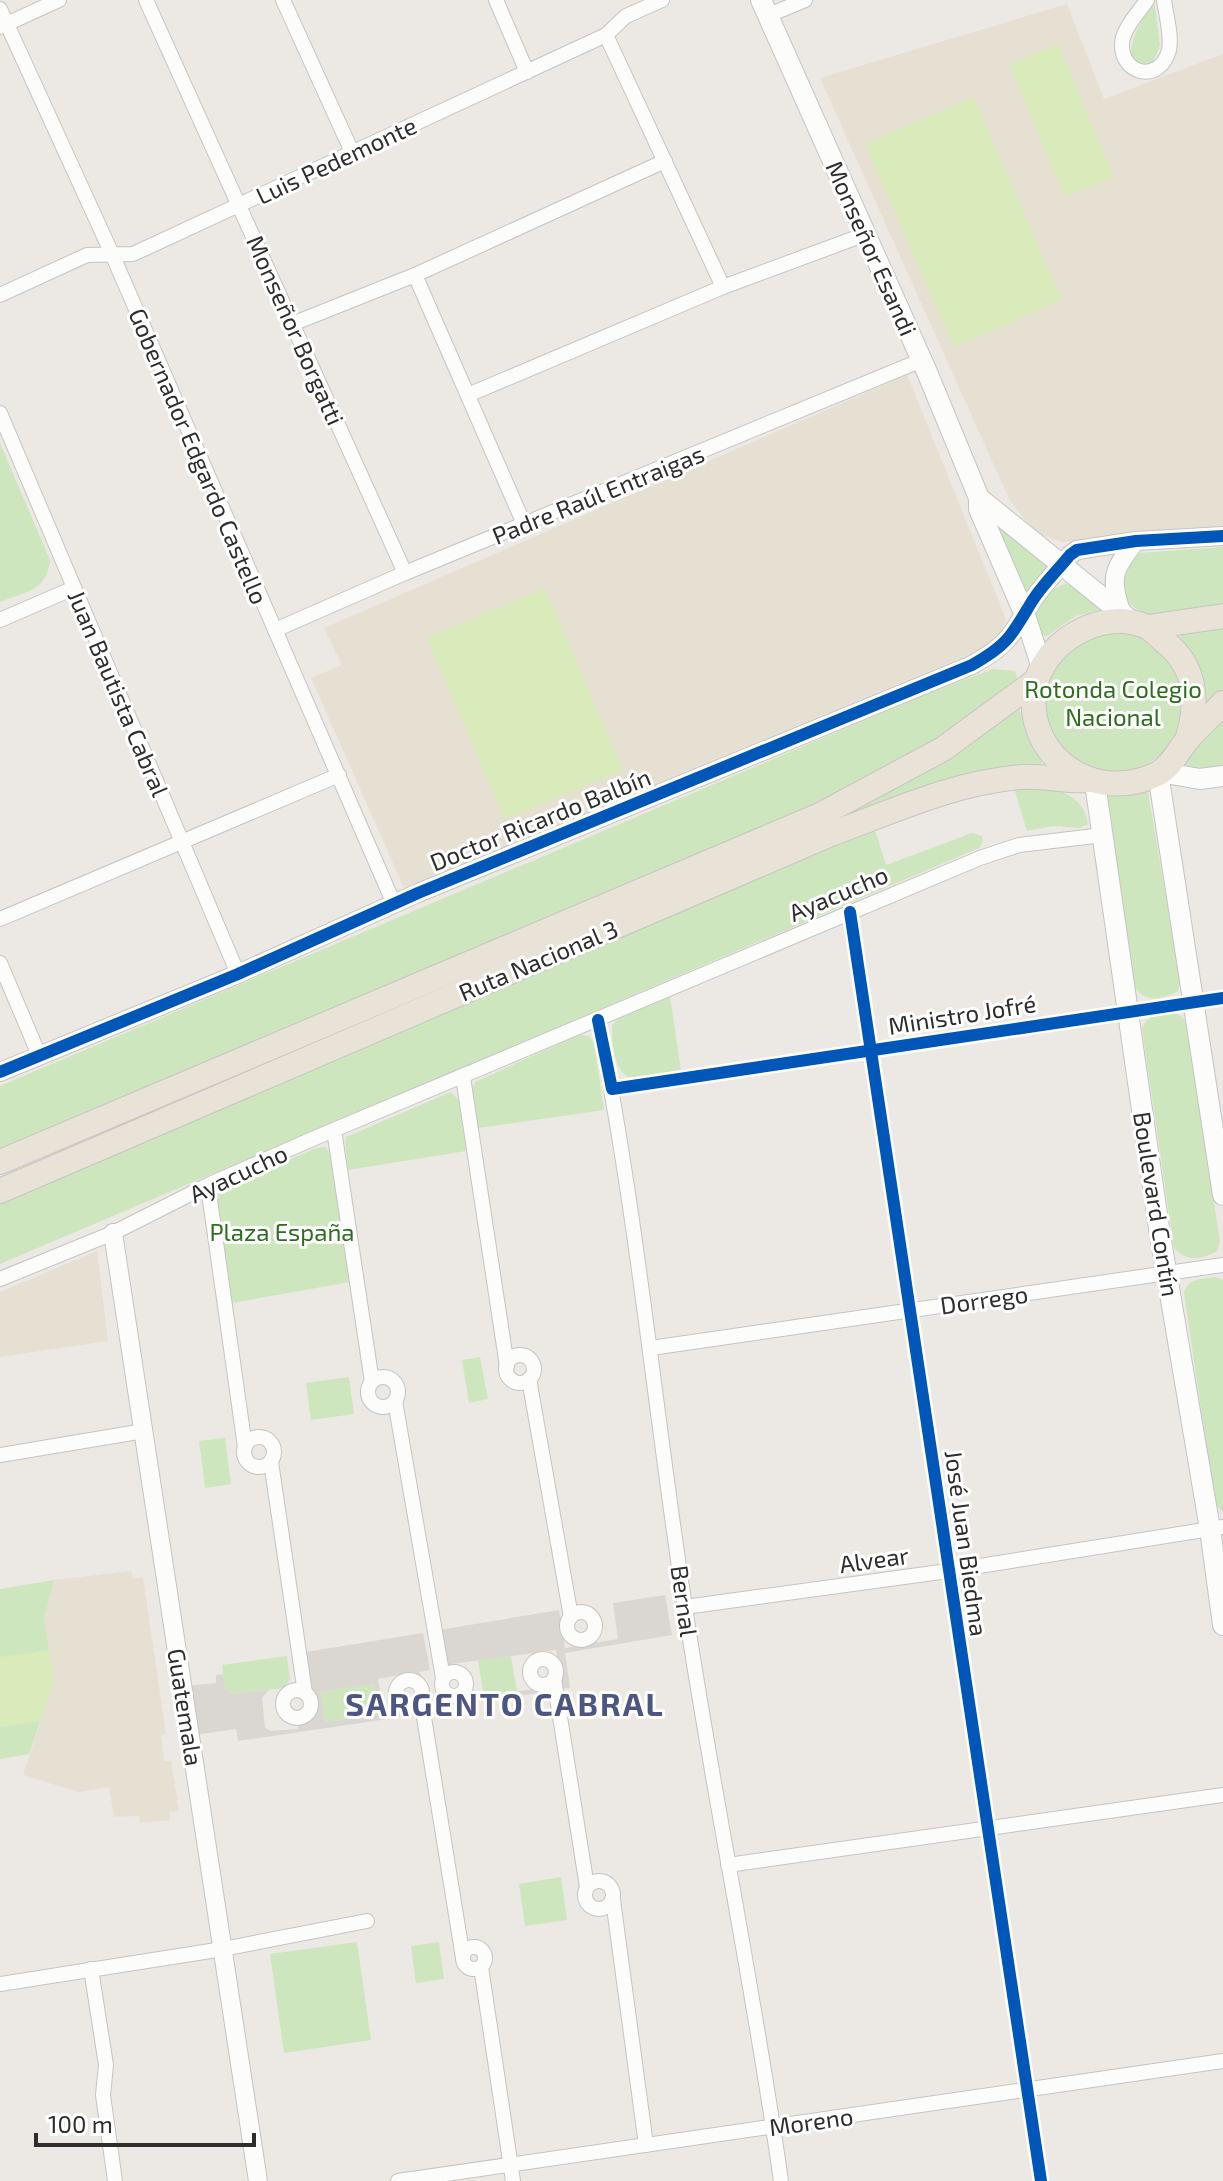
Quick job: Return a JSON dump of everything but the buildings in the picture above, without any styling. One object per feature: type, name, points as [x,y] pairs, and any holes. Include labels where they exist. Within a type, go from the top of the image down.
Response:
[{"type":"highway","name":"Ruta Nacional 3","points":[[0,1162],[820,815],[943,749],[1039,674],[1056,647],[1077,632],[1102,624],[1223,616]]},
{"type":"highway","points":[[1135,621],[1172,647],[1187,667],[1194,691],[1194,716],[1187,740]]},
{"type":"highway","points":[[1039,674],[1034,714],[1041,737],[1054,757],[1092,782],[1122,784],[1158,773],[1223,703]]},
{"type":"highway","name":"Ruta Nacional 3","points":[[0,1191],[831,834],[955,790],[988,782],[1023,777],[1092,782]]},
{"type":"main road","name":"Monseñor Esandi","points":[[765,8],[922,360],[979,498],[979,509],[1025,615],[1039,674]]},
{"type":"main road","name":"Monseñor Esandi","points":[[979,498],[1135,621]]},
{"type":"main road","points":[[1223,776],[1200,779],[1158,773],[1223,1195]]},
{"type":"main road","name":"Boulevard Contín","points":[[1092,782],[1103,835],[1168,1272],[1216,1528],[1223,1625]]},
{"type":"street","points":[[3,26],[59,0]]},
{"type":"street","name":"Monseñor Borgatti","points":[[146,0],[405,573]]},
{"type":"street","points":[[283,0],[352,152]]},
{"type":"street","points":[[496,0],[527,72]]},
{"type":"street","name":"Luis Pedemonte","points":[[0,295],[87,255],[133,254],[606,35],[626,16],[662,0]]},
{"type":"street","points":[[765,8],[805,0]]},
{"type":"street","points":[[1147,0],[1121,45],[1127,62],[1136,70],[1150,73],[1162,67],[1170,48],[1164,0]]},
{"type":"street","name":"Gobernador Edgardo Castello","points":[[0,9],[3,26],[112,254],[394,904]]},
{"type":"street","points":[[606,35],[723,287]]},
{"type":"street","points":[[292,324],[415,275],[665,161]]},
{"type":"street","points":[[468,395],[723,287],[866,234]]},
{"type":"street","points":[[415,275],[524,524]]},
{"type":"street","name":"Padre Raúl Entraigas","points":[[275,630],[405,573],[922,360]]},
{"type":"street","name":"Juan Bautista Cabral","points":[[0,413],[238,974]]},
{"type":"street","points":[[1062,564],[1077,550],[1136,541],[1223,536]]},
{"type":"street","points":[[1135,621],[1113,578],[1120,561],[1136,541]]},
{"type":"street","name":"Doctor Ricardo Balbín","points":[[0,1072],[238,974],[394,904],[972,665],[1001,647],[1012,636],[1031,601],[1062,564]]},
{"type":"street","points":[[0,620],[74,588]]},
{"type":"street","points":[[0,919],[339,775]]},
{"type":"street","name":"Ayacucho","points":[[0,1279],[113,1233],[208,1186],[334,1130],[980,858],[1019,845],[1103,835]]},
{"type":"street","name":"José Juan Biedma","points":[[850,912],[1041,2181]]},
{"type":"street","points":[[0,963],[39,1055]]},
{"type":"street","name":"Ministro Jofré","points":[[612,1089],[1223,998]]},
{"type":"street","name":"Bernal","points":[[598,1020],[612,1089],[651,1348],[685,1607],[781,2181]]},
{"type":"street","points":[[463,1077],[507,1373],[512,1380],[521,1383],[529,1379]]},
{"type":"street","points":[[334,1130],[372,1382],[380,1377],[394,1382],[398,1390],[395,1401],[443,1678]]},
{"type":"street","points":[[208,1186],[244,1457],[250,1465],[259,1467],[271,1462]]},
{"type":"street","name":"Guatemala","points":[[113,1233],[258,2181]]},
{"type":"street","name":"Dorrego","points":[[651,1348],[1223,1265]]},
{"type":"street","points":[[507,1366],[513,1357],[526,1356],[534,1367],[529,1379],[571,1617]]},
{"type":"street","points":[[0,1455],[144,1431]]},
{"type":"street","points":[[245,1447],[251,1439],[266,1439],[274,1451],[271,1462],[305,1693]]},
{"type":"street","name":"Alvear","points":[[685,1607],[948,1571],[1216,1528]]},
{"type":"street","points":[[554,1679],[587,1887],[585,1898],[594,1908],[607,1907],[613,1900]]},
{"type":"street","points":[[421,1699],[463,1958],[468,1949],[478,1947],[486,1955],[481,1967],[513,2181]]},
{"type":"street","points":[[728,1865],[1223,1795]]},
{"type":"street","points":[[587,1887],[597,1881],[607,1883],[613,1890],[646,2145]]},
{"type":"street","points":[[0,1984],[223,1949],[367,1921]]},
{"type":"street","points":[[91,1969],[106,2065],[103,2095],[115,2181]]},
{"type":"street","name":"Moreno","points":[[398,2181],[1223,2061]]},
{"type":"shaded area","points":[[1067,4],[1104,99],[1223,54],[1223,531],[1062,542],[1042,535],[1027,522],[1010,501],[820,78]]},
{"type":"shaded area","points":[[907,375],[1006,619],[997,643],[404,888],[311,678],[342,665],[324,628]]},
{"type":"shaded area","points":[[97,1251],[108,1341],[0,1357],[0,1292]]},
{"type":"shaded area","points":[[131,1571],[133,1579],[143,1577],[166,1734],[161,1735],[164,1761],[171,1761],[179,1811],[169,1812],[170,1820],[140,1823],[139,1816],[114,1817],[109,1787],[78,1792],[23,1775],[53,1684],[44,1620],[54,1580]]},
{"type":"shaded area","points":[[665,1595],[672,1635],[565,1653],[570,1688],[562,1689],[556,1650],[451,1664],[451,1668],[446,1665],[439,1630],[559,1610],[565,1648],[618,1639],[613,1603]]},
{"type":"shaded area","points":[[423,1633],[430,1670],[419,1672],[428,1684],[433,1705],[539,1688],[546,1692],[428,1708],[423,1681],[417,1676],[405,1674],[378,1679],[383,1713],[411,1711],[414,1715],[238,1741],[236,1729],[194,1735],[187,1686],[216,1683],[216,1675],[223,1674],[225,1689],[231,1694],[269,1690],[262,1698],[265,1728],[271,1731],[298,1729],[298,1722],[311,1716],[315,1704],[306,1652]],"holes":[[[374,1684],[378,1715],[325,1722],[320,1692]]]},
{"type":"green space","points":[[1154,0],[1160,45],[1153,63],[1140,63],[1133,59],[1133,40]]},
{"type":"green space","points":[[1058,44],[1114,177],[1065,197],[1009,64]]},
{"type":"green space","points":[[973,97],[1062,300],[954,347],[865,144]]},
{"type":"green space","points":[[0,443],[50,560],[39,584],[0,602]]},
{"type":"green space","points":[[990,514],[1049,567],[1026,594]]},
{"type":"green space","points":[[1223,547],[1223,609],[1183,615],[1156,615],[1133,607],[1123,597],[1121,573],[1138,553]]},
{"type":"green space","name":"Rotonda Colegio Nacional","points":[[1065,584],[1074,585],[1104,606],[1100,610],[1076,616],[1047,636],[1041,635],[1035,618],[1038,606],[1050,592]]},
{"type":"green space","points":[[545,588],[623,770],[505,820],[427,638]]},
{"type":"green space","points":[[1223,628],[1223,691],[1210,702],[1206,701],[1200,667],[1179,635]]},
{"type":"green space","name":"Rotonda Colegio Nacional","points":[[1114,632],[1141,637],[1164,652],[1179,675],[1184,702],[1179,729],[1164,752],[1141,767],[1114,772],[1087,767],[1064,752],[1049,729],[1044,702],[1049,675],[1064,652],[1087,637]]},
{"type":"green space","points":[[993,669],[1015,671],[1017,678],[1006,691],[940,741],[825,804],[0,1152],[0,1086],[927,694]]},
{"type":"green space","name":"Rotonda Colegio Nacional","points":[[1018,705],[1029,742],[1042,760],[1041,767],[847,820],[838,817]]},
{"type":"green space","points":[[1223,717],[1223,771],[1188,769],[1185,764],[1188,756]]},
{"type":"green space","points":[[1013,785],[1048,788],[1069,796],[1078,802],[1088,824],[1080,828],[1053,826],[1027,831]]},
{"type":"green space","points":[[1148,791],[1180,981],[1178,991],[1154,998],[1143,996],[1135,987],[1106,796],[1109,792]]},
{"type":"green space","points":[[874,827],[886,865],[972,833],[982,836],[983,842],[979,848],[0,1264],[0,1201]]},
{"type":"green space","points":[[670,997],[681,1070],[631,1078],[625,1075],[615,1056],[612,1025],[618,1019]]},
{"type":"green space","points":[[1174,1013],[1187,1023],[1220,1242],[1217,1251],[1200,1258],[1184,1256],[1174,1248],[1142,1029],[1151,1017]]},
{"type":"green space","points":[[579,1035],[589,1036],[594,1043],[604,1110],[478,1128],[472,1090],[475,1082]]},
{"type":"green space","points":[[451,1092],[459,1101],[466,1151],[348,1170],[346,1137]]},
{"type":"green space","name":"Plaza España","points":[[326,1147],[331,1157],[350,1282],[232,1303],[215,1200],[218,1191],[316,1148]]},
{"type":"green space","points":[[1215,1277],[1223,1280],[1223,1512],[1215,1504],[1184,1293],[1192,1282]]},
{"type":"green space","points":[[480,1357],[488,1399],[469,1403],[462,1360]]},
{"type":"green space","points":[[349,1377],[354,1414],[311,1420],[306,1383]]},
{"type":"green space","points":[[225,1438],[231,1484],[205,1488],[199,1441]]},
{"type":"green space","points":[[54,1580],[44,1620],[53,1684],[29,1754],[0,1759],[0,1589]]},
{"type":"green space","points":[[50,1650],[53,1684],[40,1721],[0,1727],[0,1657]]},
{"type":"green space","points":[[287,1656],[290,1679],[285,1688],[231,1694],[225,1690],[222,1665]]},
{"type":"green space","points":[[511,1656],[517,1692],[484,1697],[478,1660]]},
{"type":"green space","points":[[374,1684],[379,1715],[325,1722],[320,1692]]},
{"type":"green space","points":[[561,1877],[567,1920],[525,1926],[519,1884]]},
{"type":"green space","points":[[357,1942],[371,2040],[284,2053],[270,1954]]},
{"type":"green space","points":[[439,1942],[444,1979],[416,1983],[411,1946]]},
{"type":"cycle path","points":[[0,1072],[238,974],[418,893],[972,665],[1008,639],[1040,590],[1077,550],[1136,541],[1223,536]]},
{"type":"cycle path","points":[[850,912],[1041,2181]]},
{"type":"cycle path","points":[[598,1020],[612,1089],[1223,998]]},
{"type":"district","name":"SARGENTO CABRAL","points":[[505,1703]]}]
